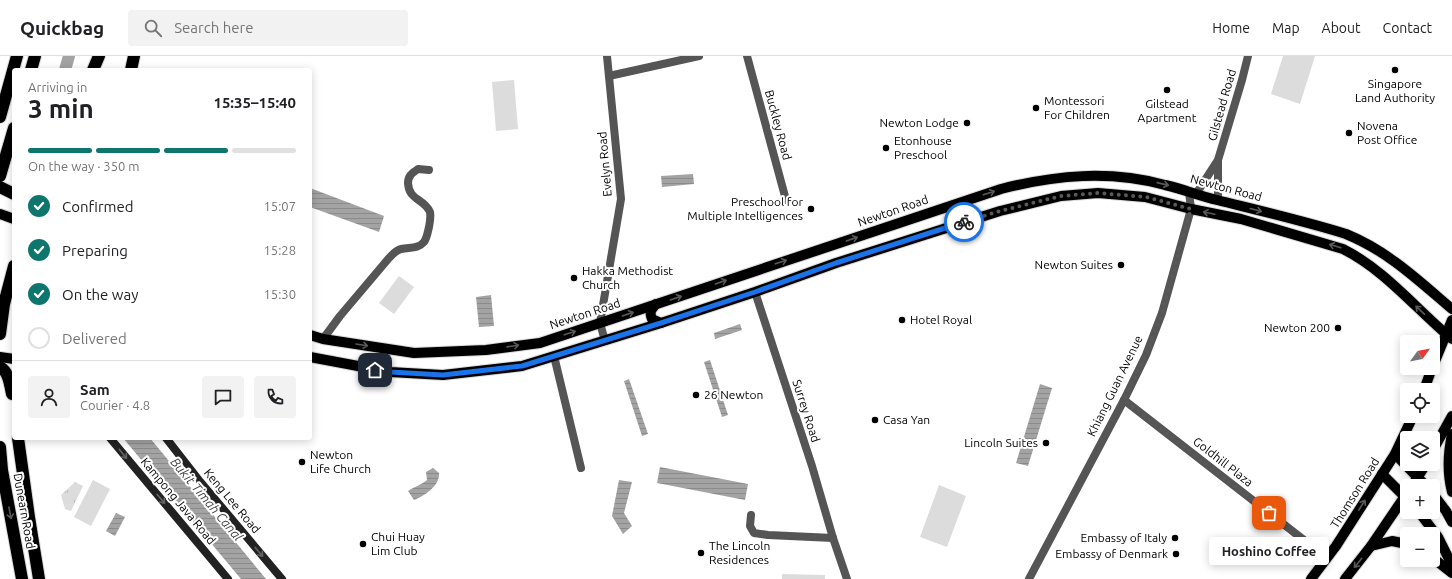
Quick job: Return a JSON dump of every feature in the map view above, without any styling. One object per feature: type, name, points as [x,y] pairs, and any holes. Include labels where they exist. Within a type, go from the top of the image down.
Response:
[{"type":"highway","points":[[14,68],[17,56]]},
{"type":"highway","points":[[32,68],[35,56]]},
{"type":"highway","points":[[94,68],[99,56]]},
{"type":"highway","points":[[131,68],[134,56]]},
{"type":"highway","points":[[0,117],[12,74]]},
{"type":"highway","points":[[0,176],[12,135]]},
{"type":"highway","points":[[1,188],[12,193]]},
{"type":"highway","points":[[0,334],[4,304],[12,274]]},
{"type":"highway","points":[[0,367],[6,372],[12,389]]},
{"type":"highway","points":[[18,440],[39,579]]},
{"type":"highway","name":"Dunearn Road","points":[[0,447],[2,470],[22,579]]},
{"type":"main road","name":"Newton Road","points":[[312,336],[323,339],[414,353],[486,350],[540,343],[1000,189],[1047,179],[1087,175],[1114,176],[1164,185],[1330,229],[1362,240],[1404,267],[1452,310]]},
{"type":"main road","points":[[312,357],[390,372],[443,375],[522,366],[661,323],[836,263],[1000,211],[1061,196],[1098,193],[1146,197],[1191,209],[1241,219],[1343,249],[1356,255],[1394,285],[1449,337]]},
{"type":"main road","points":[[656,304],[651,309],[650,314],[652,319],[661,323]]},
{"type":"main road","points":[[1440,354],[1449,337],[1452,320]]},
{"type":"main road","points":[[0,357],[12,359]]},
{"type":"main road","points":[[1440,437],[1452,416]]},
{"type":"main road","name":"Thomson Road","points":[[1311,579],[1342,536],[1395,454],[1410,423]]},
{"type":"main road","points":[[1452,434],[1449,450],[1449,479],[1452,492]]},
{"type":"main road","points":[[1395,454],[1413,479]]},
{"type":"main road","points":[[1382,474],[1400,490]]},
{"type":"main road","points":[[1440,503],[1452,522]]},
{"type":"main road","points":[[1345,579],[1371,546],[1400,505]]},
{"type":"main road","points":[[1424,519],[1438,537],[1452,565]]},
{"type":"main road","points":[[1371,546],[1392,541],[1400,543]]},
{"type":"main road","points":[[1440,564],[1452,573]]},
{"type":"street","name":"Evelyn Road","points":[[604,341],[600,323],[621,199],[607,56]]},
{"type":"street","points":[[609,76],[698,56]]},
{"type":"street","name":"Buckley Road","points":[[747,56],[786,200]]},
{"type":"street","name":"Gilstead Road","points":[[1218,200],[1218,160],[1248,56]]},
{"type":"street","name":"Gilstead Road","points":[[1193,193],[1218,160]]},
{"type":"street","points":[[323,339],[340,316],[389,258],[401,249],[418,247],[425,241],[431,217],[425,204],[412,196],[409,190],[408,181],[410,174],[418,169],[429,170]]},
{"type":"street","name":"Khiang Guan Avenue","points":[[1029,579],[1124,400],[1146,354],[1162,313],[1191,209],[1193,193]]},
{"type":"street","name":"Surrey Road","points":[[755,292],[812,466],[833,538],[848,579]]},
{"type":"street","points":[[554,356],[581,468]]},
{"type":"street","name":"Goldhill Plaza","points":[[1124,400],[1327,558]]},
{"type":"street","name":"Kampong Java Road","points":[[112,440],[228,579]]},
{"type":"street","name":"Keng Lee Road","points":[[168,440],[198,479],[282,579]]},
{"type":"street","points":[[750,515],[750,526],[754,533],[833,538]]},
{"type":"green space","points":[[1283,56],[1315,56],[1300,104],[1271,94]]},
{"type":"green space","points":[[514,80],[518,129],[496,131],[492,82]]},
{"type":"green space","points":[[399,276],[414,287],[394,314],[379,303]]},
{"type":"green space","points":[[93,480],[110,489],[91,526],[74,517]]},
{"type":"green space","points":[[75,482],[83,486],[71,511],[65,509],[61,495]]},
{"type":"green space","points":[[939,485],[966,496],[947,547],[920,537]]},
{"type":"green space","points":[[782,574],[825,575],[825,579],[782,579]]},
{"type":"shaded area","points":[[693,174],[694,184],[662,187],[661,176]]},
{"type":"shaded area","points":[[312,189],[384,216],[379,232],[312,208]]},
{"type":"shaded area","points":[[491,295],[494,326],[479,327],[476,297]]},
{"type":"shaded area","points":[[740,324],[742,330],[715,339],[714,333]]},
{"type":"shaded area","points":[[710,360],[728,415],[722,417],[704,362]]},
{"type":"shaded area","points":[[629,379],[648,434],[642,436],[624,381]]},
{"type":"shaded area","points":[[1040,384],[1052,388],[1028,466],[1016,463]]},
{"type":"shaded area","points":[[125,440],[152,440],[266,579],[241,579]]},
{"type":"shaded area","points":[[660,467],[748,484],[745,500],[657,483]]},
{"type":"shaded area","points":[[433,468],[439,473],[437,482],[431,490],[414,500],[408,491],[427,480],[426,472]]},
{"type":"shaded area","points":[[619,480],[632,482],[624,513],[632,526],[623,534],[612,516]]},
{"type":"shaded area","points":[[116,513],[125,517],[115,536],[106,531]]},
{"type":"waterway","name":"Bukit Timah Canal","points":[[66,68],[69,56]]},
{"type":"way so far","points":[[964,222],[1000,211],[1061,196],[1098,193],[1146,197],[1191,209],[1162,313],[1146,354],[1124,400],[1269,513]]},
{"type":"place","name":"Singapore Land Authority","points":[[1395,70]]},
{"type":"place","name":"Gilstead Apartment","points":[[1167,90]]},
{"type":"place","name":"Montessori For Children","points":[[1036,108]]},
{"type":"place","name":"Newton Lodge","points":[[967,123]]},
{"type":"place","name":"Novena Post Office","points":[[1349,133]]},
{"type":"place","name":"Etonhouse Preschool","points":[[886,148]]},
{"type":"place","name":"Preschool for Multiple Intelligences","points":[[811,209]]},
{"type":"place","name":"Newton Suites","points":[[1121,265]]},
{"type":"place","name":"Hakka Methodist Church","points":[[574,278]]},
{"type":"place","name":"Hotel Royal","points":[[902,320]]},
{"type":"place","name":"Newton 200","points":[[1338,328]]},
{"type":"place","name":"26 Newton","points":[[696,395]]},
{"type":"place","name":"Casa Yan","points":[[875,420]]},
{"type":"place","name":"Lincoln Suites","points":[[1046,443]]},
{"type":"place","name":"Newton Life Church","points":[[302,462]]},
{"type":"place","name":"Hoshino Coffee","points":[[1269,513]]},
{"type":"place","name":"Embassy of Italy","points":[[1175,538]]},
{"type":"place","name":"Chui Huay Lim Club","points":[[363,544]]},
{"type":"place","name":"The Lincoln Residences","points":[[701,553]]},
{"type":"place","name":"Embassy of Denmark","points":[[1176,554]]},
{"type":"route","points":[[375,370],[443,375],[522,366],[661,323],[836,263],[964,222]]}]
